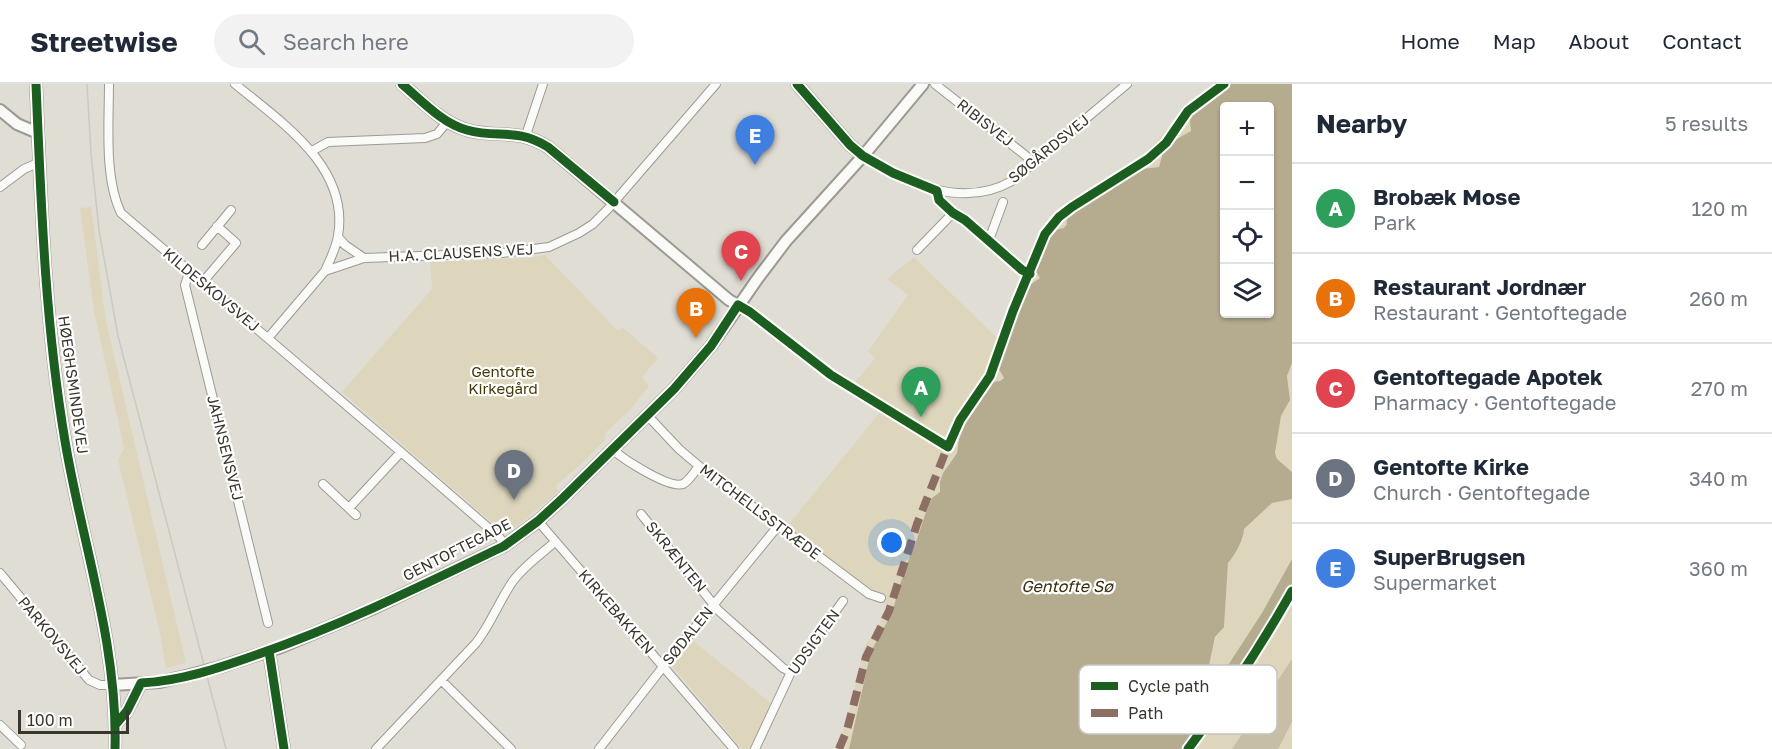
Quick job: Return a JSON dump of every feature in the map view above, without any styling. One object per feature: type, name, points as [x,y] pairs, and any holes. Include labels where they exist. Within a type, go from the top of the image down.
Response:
[{"type":"street","name":"HØEGHSMINDEVEJ","points":[[36,84],[47,297],[56,384],[68,459],[106,638],[113,685],[115,749]]},
{"type":"street","name":"KILDESKOVSVEJ","points":[[109,84],[111,167],[118,208],[126,219],[401,452],[500,538],[504,546]]},
{"type":"street","points":[[235,84],[312,151],[325,168],[332,184],[336,203],[338,237],[326,271],[268,338]]},
{"type":"street","points":[[402,84],[448,121],[469,130],[526,135],[548,147],[729,300],[750,312],[831,375]]},
{"type":"street","points":[[526,135],[543,84]]},
{"type":"street","name":"H.A. CLAUSENS VEJ","points":[[326,271],[364,258],[502,253],[549,247],[571,238],[593,224],[614,202],[716,84]]},
{"type":"street","points":[[797,84],[863,156]]},
{"type":"street","name":"GENTOFTEGADE","points":[[113,685],[160,682],[220,667],[269,651],[374,608],[504,546],[538,521],[647,416],[694,366],[711,346],[738,305],[786,241],[863,156],[923,84]]},
{"type":"street","name":"RIBISVEJ","points":[[935,84],[1035,163]]},
{"type":"street","name":"SØGÅRDSVEJ","points":[[863,156],[893,173],[937,191],[973,194],[999,188],[1035,163],[1127,84]]},
{"type":"street","points":[[0,110],[17,124],[38,133]]},
{"type":"street","points":[[312,151],[328,142],[425,138],[437,134],[448,121]]},
{"type":"street","points":[[0,188],[24,169],[40,162]]},
{"type":"street","points":[[937,191],[939,200],[953,213],[965,219],[1022,270]]},
{"type":"street","points":[[989,240],[1003,202]]},
{"type":"street","points":[[202,245],[231,210]]},
{"type":"street","points":[[917,250],[953,213]]},
{"type":"street","points":[[202,284],[236,243],[217,226]]},
{"type":"street","points":[[338,237],[364,258]]},
{"type":"street","name":"JAHNSENSVEJ","points":[[189,273],[185,285],[268,623]]},
{"type":"street","name":"MITCHELLSSTRÆDE","points":[[647,416],[699,466],[869,594],[881,598]]},
{"type":"street","points":[[612,449],[639,468],[677,484],[685,483],[699,466]]},
{"type":"street","points":[[349,508],[401,452]]},
{"type":"street","points":[[323,484],[356,514]]},
{"type":"street","name":"SKRÆNTEN","points":[[641,514],[713,604],[790,672]]},
{"type":"street","name":"KIRKEBAKKEN","points":[[538,521],[734,749]]},
{"type":"street","name":"SØDALEN","points":[[599,749],[663,666],[778,526]]},
{"type":"street","points":[[376,749],[442,681],[485,631],[513,581],[555,542]]},
{"type":"street","name":"PARKOVSVEJ","points":[[0,573],[89,680],[100,685],[113,685]]},
{"type":"street","name":"UDSIGTEN","points":[[755,749],[790,672],[843,602]]},
{"type":"street","points":[[269,651],[284,749]]},
{"type":"street","points":[[442,681],[511,749]]},
{"type":"street","points":[[116,724],[127,711],[141,683]]},
{"type":"street","points":[[0,725],[21,745]]},
{"type":"green space","points":[[1216,84],[1227,84],[1189,113],[1191,131],[1161,154],[1159,167],[1142,169],[1066,217],[1067,224],[1064,228],[1050,231],[1037,262],[1040,278],[1028,289],[1022,301],[999,369],[1004,378],[989,386],[971,408],[960,432],[957,453],[947,465],[940,482],[940,492],[932,498],[926,512],[904,571],[892,613],[871,651],[849,749],[836,749],[846,724],[864,648],[889,607],[785,529],[880,412],[853,385],[875,358],[868,351],[908,295],[887,279],[914,257],[997,338],[1009,305],[1044,228],[1068,201],[1139,160],[1181,113]]},
{"type":"green space","points":[[91,207],[106,321],[186,663],[166,668],[160,633],[118,460],[124,448],[94,311],[80,208]]},
{"type":"green space","name":"Gentofte Kirkegård","points":[[545,255],[618,331],[623,328],[658,358],[642,377],[649,386],[630,410],[606,432],[604,441],[555,486],[559,491],[511,531],[503,532],[342,392],[432,289],[430,262],[531,258]]},
{"type":"green space","points":[[1292,363],[1292,472],[1277,459],[1275,453],[1281,416],[1290,400],[1287,376]]},
{"type":"green space","points":[[1292,499],[1292,559],[1262,613],[1228,665],[1209,665],[1215,640],[1224,627],[1228,563],[1237,545],[1243,539],[1244,529],[1272,503]]},
{"type":"green space","points":[[1292,586],[1292,749],[1186,749],[1197,734],[1277,734],[1277,665],[1244,665]]},
{"type":"green space","points":[[693,641],[771,703],[750,749],[742,749],[672,666]]},
{"type":"shaded area","points":[[1292,659],[1292,722],[1278,749],[1232,749],[1242,734],[1277,734],[1277,682]]},
{"type":"water","name":"Gentofte Sø","points":[[1227,84],[1292,84],[1292,363],[1287,376],[1290,400],[1281,416],[1275,453],[1277,459],[1292,472],[1292,499],[1272,503],[1244,529],[1239,547],[1228,563],[1224,627],[1215,637],[1209,665],[1079,665],[1079,734],[1197,734],[1186,749],[849,749],[871,651],[892,613],[904,571],[926,512],[932,498],[940,492],[943,473],[957,453],[960,432],[971,408],[993,382],[1004,378],[999,369],[1022,301],[1030,285],[1040,278],[1036,272],[1036,266],[1048,234],[1050,231],[1064,228],[1067,224],[1066,217],[1142,169],[1159,167],[1163,152],[1175,140],[1191,131],[1189,113]]},
{"type":"water","name":"Gentofte Sø","points":[[1292,559],[1292,586],[1244,665],[1228,665],[1262,613]]},
{"type":"tram line","points":[[87,84],[99,230],[118,336],[226,749]]},
{"type":"marked path","points":[[839,749],[847,730],[866,657],[889,611],[917,524],[949,443]]},
{"type":"cycle path","points":[[36,84],[48,308],[58,397],[72,479],[105,632],[111,671],[115,749]]},
{"type":"cycle path","points":[[402,84],[433,111],[458,127],[478,132],[526,137],[548,147],[614,202]]},
{"type":"cycle path","points":[[797,84],[850,145],[863,156],[893,173],[937,191],[939,200],[953,213],[965,220],[1022,270],[1030,274]]},
{"type":"cycle path","points":[[116,724],[127,711],[141,683],[171,680],[200,673],[320,631],[504,546],[538,521],[562,499],[674,389],[711,346],[738,305],[831,375],[948,447],[960,420],[990,376],[1013,311],[1045,234],[1059,217],[1072,207],[1148,159],[1166,143],[1188,111],[1224,84]]},
{"type":"cycle path","points":[[1247,665],[1292,591]]},
{"type":"cycle path","points":[[269,651],[284,749]]},
{"type":"cycle path","points":[[1188,749],[1199,734]]},
{"type":"place","name":"SuperBrugsen","points":[[755,165]]},
{"type":"place","name":"Gentoftegade Apotek","points":[[741,281]]},
{"type":"place","name":"Restaurant Jordnær","points":[[696,338]]},
{"type":"place","name":"Brobæk Mose","points":[[921,417]]},
{"type":"place","name":"Gentofte Kirke","points":[[514,500]]}]
